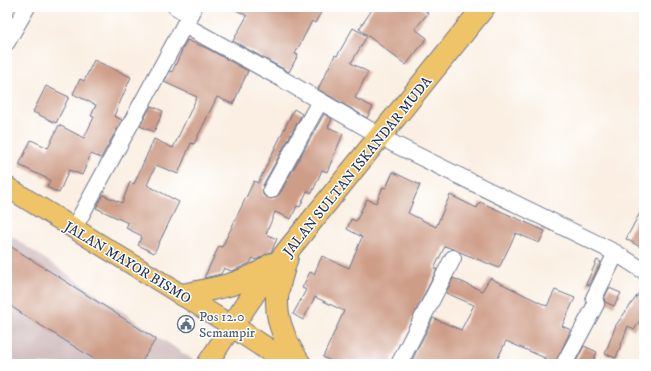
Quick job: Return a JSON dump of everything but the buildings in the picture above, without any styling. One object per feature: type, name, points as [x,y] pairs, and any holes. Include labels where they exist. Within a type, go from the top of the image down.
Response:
[{"type":"highway","name":"JALAN SULTAN ISKANDAR MUDA","points":[[232,326],[255,292],[484,7]]},
{"type":"highway","points":[[182,295],[212,290],[245,279],[266,269],[289,249]]},
{"type":"highway","points":[[289,249],[276,302],[278,318],[293,355],[300,364]]},
{"type":"highway","name":"JALAN MAYOR BISMO","points":[[232,326],[290,364]]},
{"type":"main road","name":"JALAN MAYOR BISMO","points":[[7,187],[73,230],[232,326]]},
{"type":"main road","points":[[207,364],[232,326]]},
{"type":"street","points":[[7,42],[27,7]]},
{"type":"street","points":[[73,230],[186,14],[320,101],[401,148],[616,253],[644,271]]},
{"type":"street","points":[[270,190],[320,101]]},
{"type":"street","points":[[564,364],[596,304],[594,298],[616,253]]},
{"type":"street","points":[[398,364],[453,258]]},
{"type":"shaded area","points":[[7,233],[199,364],[7,364]]},
{"type":"place","name":"Pos 12.0 Semampir","points":[[186,324]]}]
